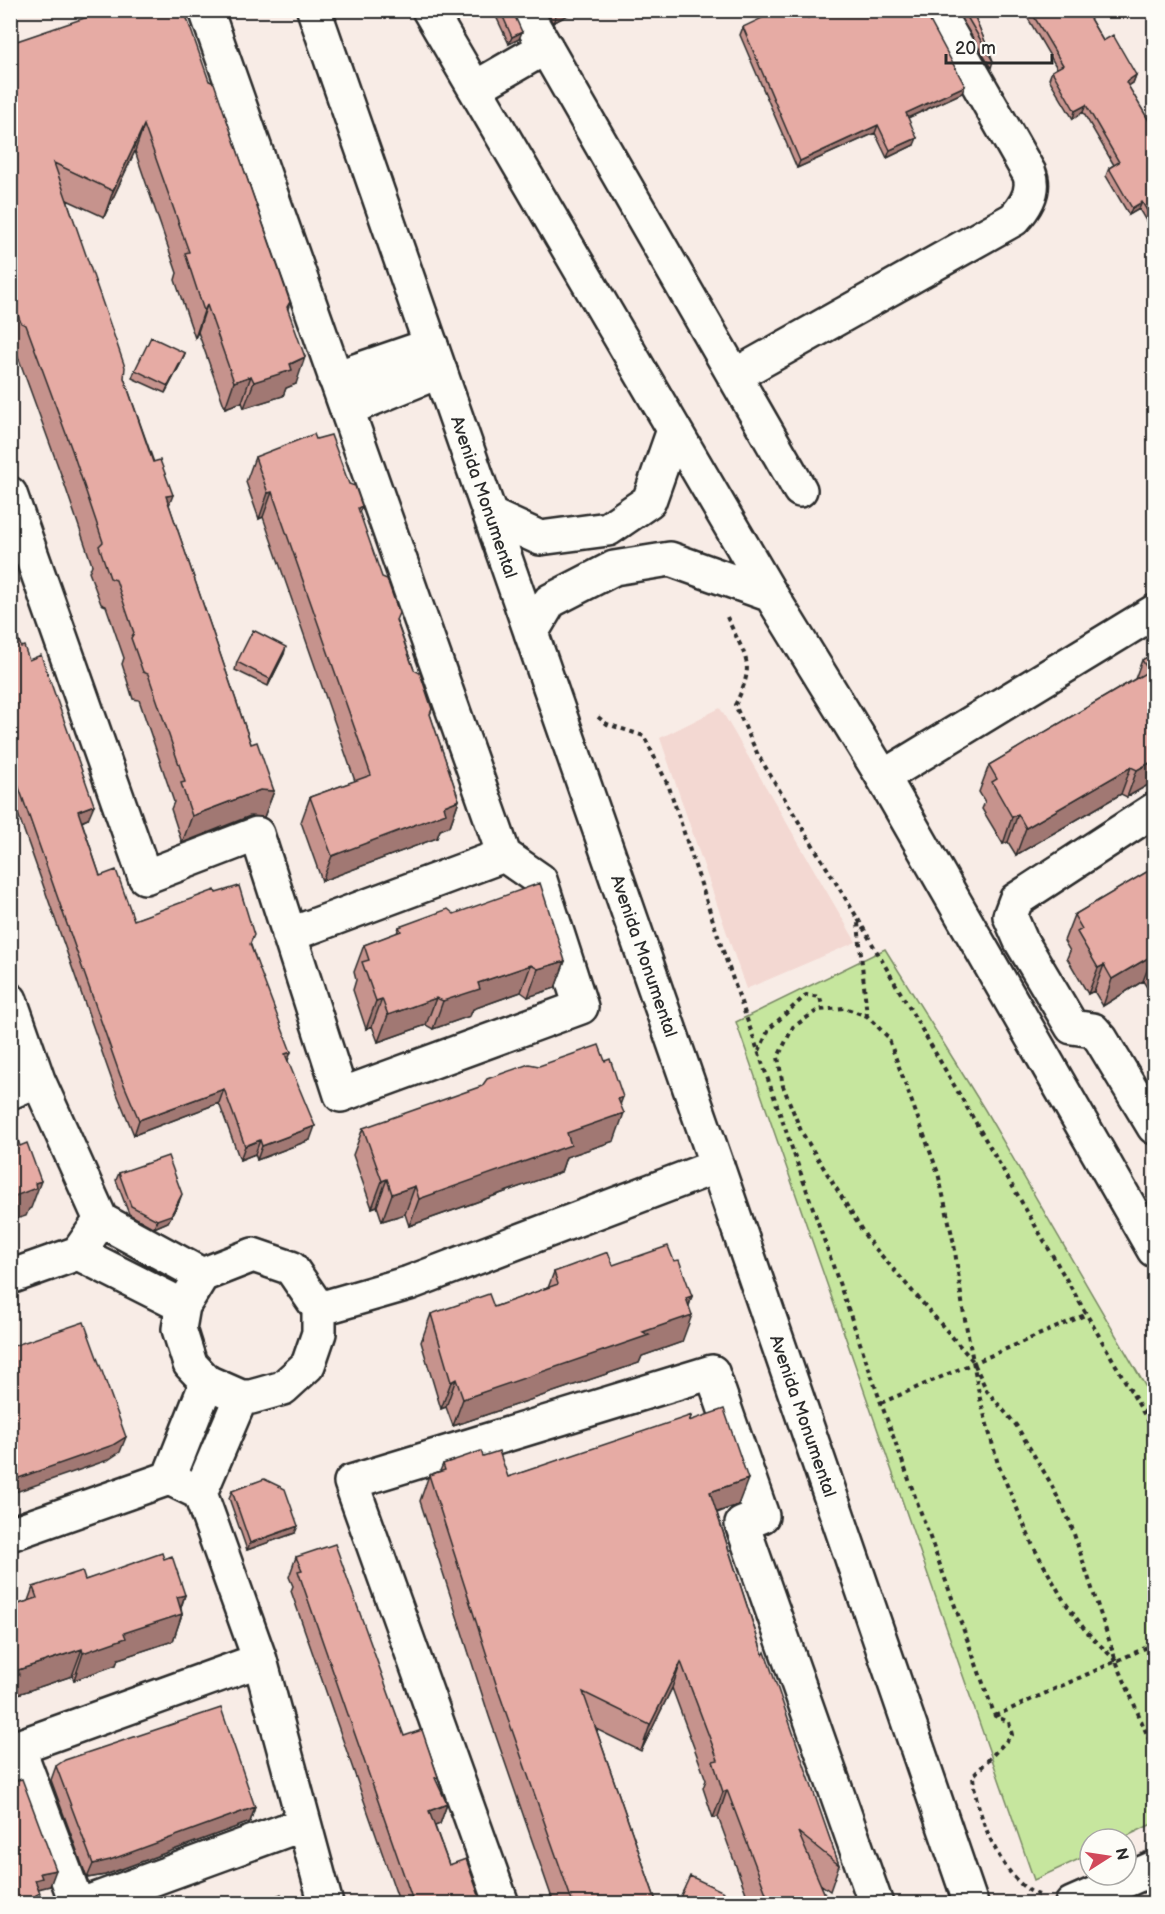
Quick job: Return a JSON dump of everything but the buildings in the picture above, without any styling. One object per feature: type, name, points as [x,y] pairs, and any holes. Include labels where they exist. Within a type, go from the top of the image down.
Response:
[{"type":"street","points":[[10,494],[145,877],[257,834],[341,1095],[581,1007],[540,880],[504,855],[206,10]]},
{"type":"street","name":"Avenida Monumental","points":[[314,10],[974,1902]]},
{"type":"street","points":[[429,10],[771,595],[883,777],[1155,1250]]},
{"type":"street","points":[[524,10],[800,490]]},
{"type":"street","points":[[734,376],[1014,219],[1027,202],[1032,180],[1029,173],[936,10]]},
{"type":"street","points":[[475,88],[546,48]]},
{"type":"street","points":[[335,378],[436,358]]},
{"type":"street","points":[[347,409],[436,358]]},
{"type":"street","points":[[490,515],[540,538],[608,530],[649,501],[674,430]]},
{"type":"street","points":[[531,633],[550,601],[614,568],[670,559],[771,595]]},
{"type":"street","points":[[883,777],[1155,612]]},
{"type":"street","points":[[1155,810],[1016,900],[1010,916],[1021,941],[1072,1027],[1093,1030],[1101,1039],[1155,1127]]},
{"type":"street","points":[[289,935],[504,855]]},
{"type":"street","points":[[10,1000],[24,1086],[101,1220],[202,1275]]},
{"type":"street","points":[[318,1309],[409,1283],[717,1166]]},
{"type":"street","points":[[10,1277],[78,1253],[101,1220]]},
{"type":"street","points":[[78,1253],[183,1306]]},
{"type":"street","points":[[253,1254],[291,1268],[318,1309],[320,1333],[308,1365],[284,1388],[251,1397],[241,1397],[207,1382],[190,1364],[179,1329],[183,1306],[202,1275],[253,1254]]},
{"type":"street","points":[[502,1904],[351,1482],[712,1372],[762,1516],[742,1524],[876,1904]]},
{"type":"street","points":[[169,1478],[207,1382]]},
{"type":"street","points":[[241,1397],[200,1493],[260,1660],[326,1904]]},
{"type":"street","points":[[10,1534],[169,1478],[200,1493]]},
{"type":"street","points":[[77,1904],[18,1747],[260,1660]]},
{"type":"street","points":[[84,1904],[303,1824]]},
{"type":"street","points":[[1057,1900],[1155,1868]]},
{"type":"path","points":[[708,572],[747,660],[747,681],[735,705],[758,755],[858,919],[1155,1431]]},
{"type":"path","points":[[591,712],[607,724],[644,736],[669,787],[758,1052],[881,1403],[995,1716],[1009,1722],[1012,1735],[973,1776],[974,1796],[994,1849],[1028,1892],[1057,1900]]},
{"type":"path","points":[[858,919],[867,1016]]},
{"type":"path","points":[[758,1052],[769,1029],[806,995],[820,997],[823,1010]]},
{"type":"path","points":[[1116,1661],[1085,1630],[1064,1601],[1033,1545],[998,1464],[980,1399],[973,1361],[954,1244],[938,1173],[888,1037],[867,1016],[844,1008],[823,1010],[794,1027],[778,1057],[783,1086],[801,1131],[868,1240],[973,1361],[987,1391],[1016,1425],[1070,1522],[1116,1661],[1155,1751]]},
{"type":"path","points":[[881,1403],[973,1361],[1087,1314]]},
{"type":"path","points":[[995,1716],[1155,1644]]},
{"type":"shaded area","points":[[720,708],[856,942],[746,989],[660,738]]},
{"type":"green space","points":[[885,949],[985,1110],[1154,1401],[1154,1823],[1138,1831],[1138,1827],[1078,1827],[1078,1860],[1034,1880],[736,1022]]}]
